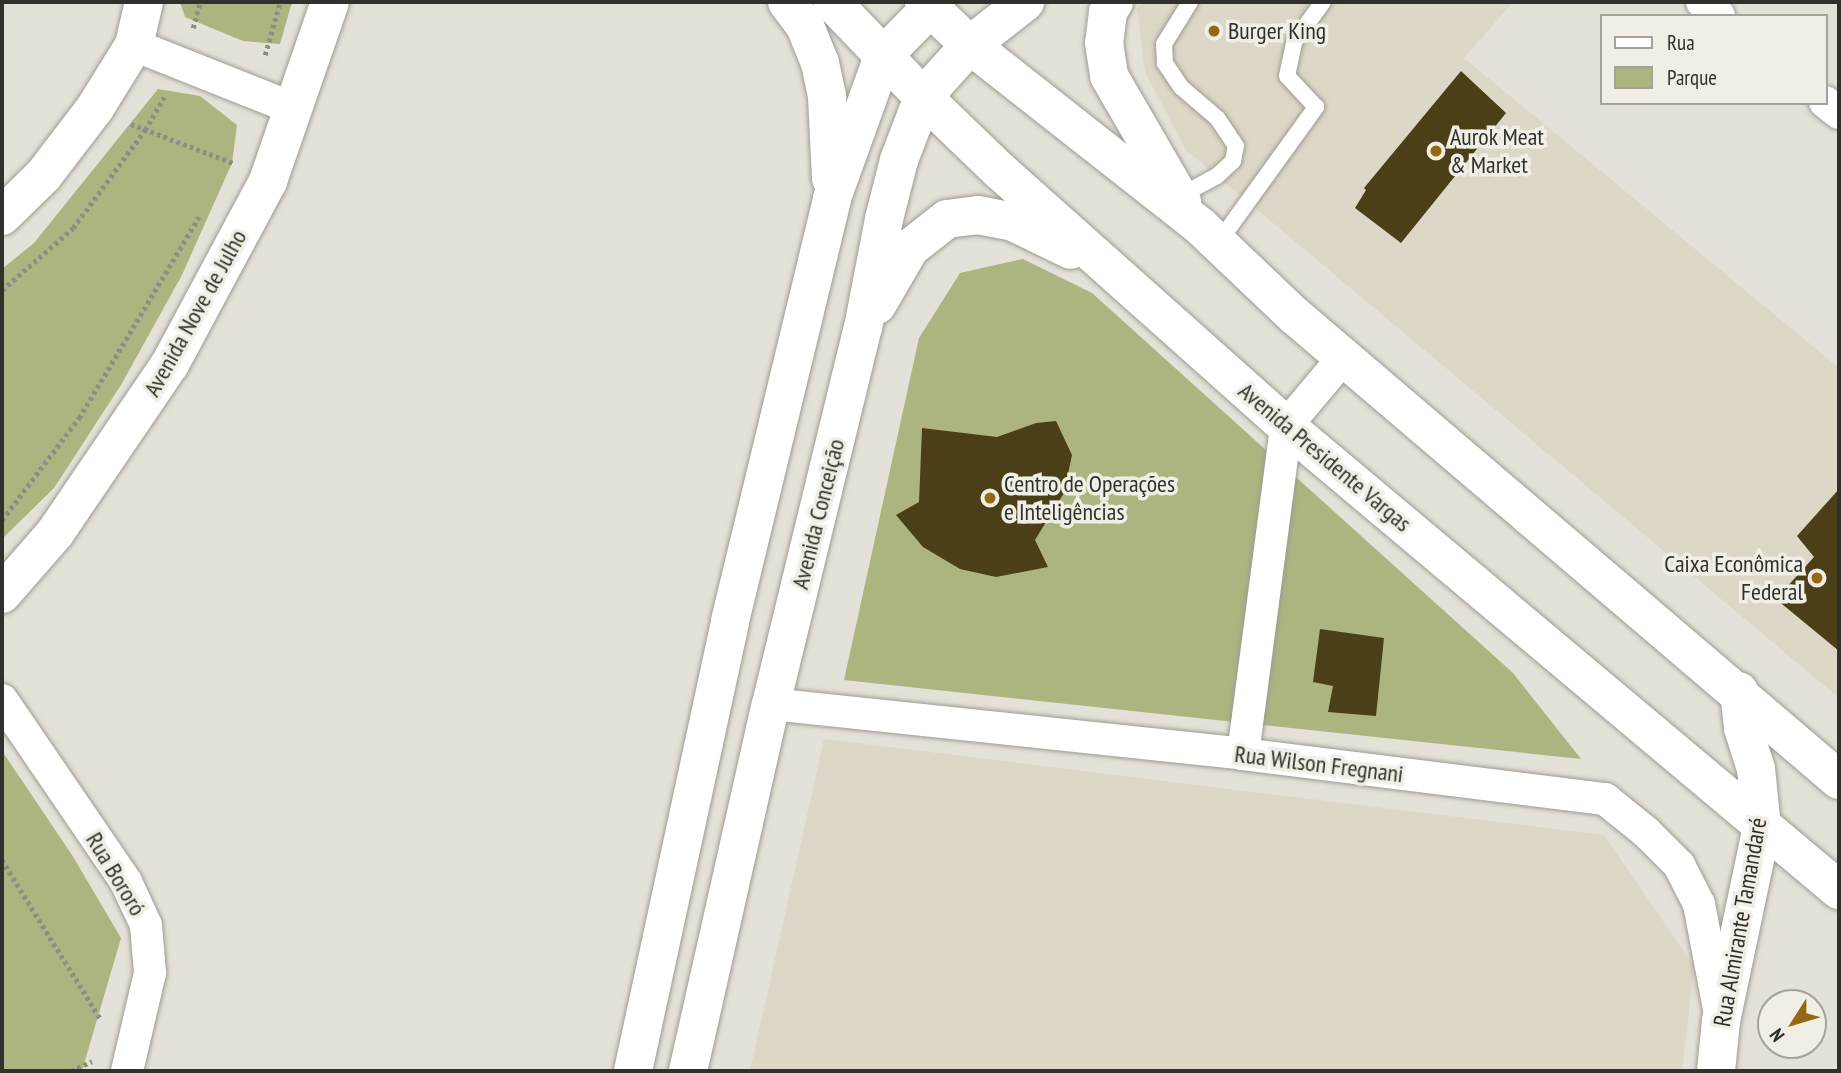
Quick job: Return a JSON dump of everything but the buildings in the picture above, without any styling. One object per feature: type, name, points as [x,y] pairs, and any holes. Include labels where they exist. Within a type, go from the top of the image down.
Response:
[{"type":"main road","points":[[2,215],[43,176],[95,108],[134,45],[144,2]]},
{"type":"main road","name":"Avenida Nove de Julho","points":[[2,594],[55,533],[162,376],[268,181],[330,2]]},
{"type":"main road","points":[[787,2],[805,26],[820,63],[827,97],[832,198]]},
{"type":"main road","name":"Avenida Presidente Vargas","points":[[832,2],[922,97],[1000,171],[1286,426],[1839,890]]},
{"type":"main road","name":"Avenida Conceição","points":[[688,1071],[771,705],[863,328],[884,219],[899,160],[922,97],[970,44],[1025,2]]},
{"type":"main road","points":[[1114,2],[1108,12],[1104,43],[1109,76],[1199,222]]},
{"type":"main road","points":[[633,1071],[730,621],[832,198],[883,56],[930,4],[970,44],[1199,222],[1344,357],[1739,691],[1839,780]]},
{"type":"main road","points":[[863,328],[911,248],[947,219],[978,215],[1013,222],[1116,274]]},
{"type":"main road","name":"Rua Almirante Tamandaré","points":[[1716,1071],[1721,1021],[1762,827],[1758,780],[1743,728],[1739,691]]},
{"type":"street","points":[[1702,2],[1717,14]]},
{"type":"street","points":[[134,45],[295,109]]},
{"type":"street","points":[[1243,754],[1286,426],[1344,357]]},
{"type":"street","name":"Rua Bororó","points":[[2,701],[126,882],[146,925],[150,972],[127,1071]]},
{"type":"street","name":"Rua Wilson Fregnani","points":[[771,705],[1243,754],[1605,799],[1646,831],[1679,865],[1689,884],[1699,904],[1721,1021]]},
{"type":"lane","points":[[1190,2],[1164,44],[1165,63],[1181,88],[1217,118],[1236,146],[1233,161],[1217,176],[1199,222]]},
{"type":"lane","points":[[1199,222],[1315,107],[1287,76],[1294,43],[1323,2]]},
{"type":"path","points":[[2,290],[73,228],[145,130],[184,65],[200,2]]},
{"type":"path","points":[[255,93],[280,2]]},
{"type":"path","points":[[95,108],[232,163],[268,181]]},
{"type":"path","points":[[225,174],[236,151]]},
{"type":"path","points":[[2,520],[79,418],[204,209]]},
{"type":"path","points":[[2,860],[106,1027]]},
{"type":"path","points":[[71,1071],[96,1059]]},
{"type":"shaded area","points":[[1144,2],[1513,2],[1464,58],[1839,368],[1839,698],[1186,150],[1145,72],[1137,8]]},
{"type":"shaded area","points":[[824,739],[1604,835],[1694,966],[1682,1071],[750,1071]]},
{"type":"green space","points":[[180,2],[292,2],[280,44],[243,41],[185,17]]},
{"type":"green space","points":[[158,89],[200,96],[237,125],[232,163],[182,275],[121,385],[54,488],[2,539],[2,269],[34,243]]},
{"type":"green space","points":[[1023,259],[1092,293],[1513,673],[1581,759],[844,680],[919,338],[960,273]]},
{"type":"green space","points":[[2,751],[72,855],[121,938],[82,1071],[2,1071]]},
{"type":"place","name":"Burger King","points":[[1214,31]]},
{"type":"place","name":"Aurok Meat & Market","points":[[1436,151]]},
{"type":"place","name":"Centro de Operações e Inteligências","points":[[990,498]]},
{"type":"place","name":"Caixa Econômica Federal","points":[[1817,578]]}]
